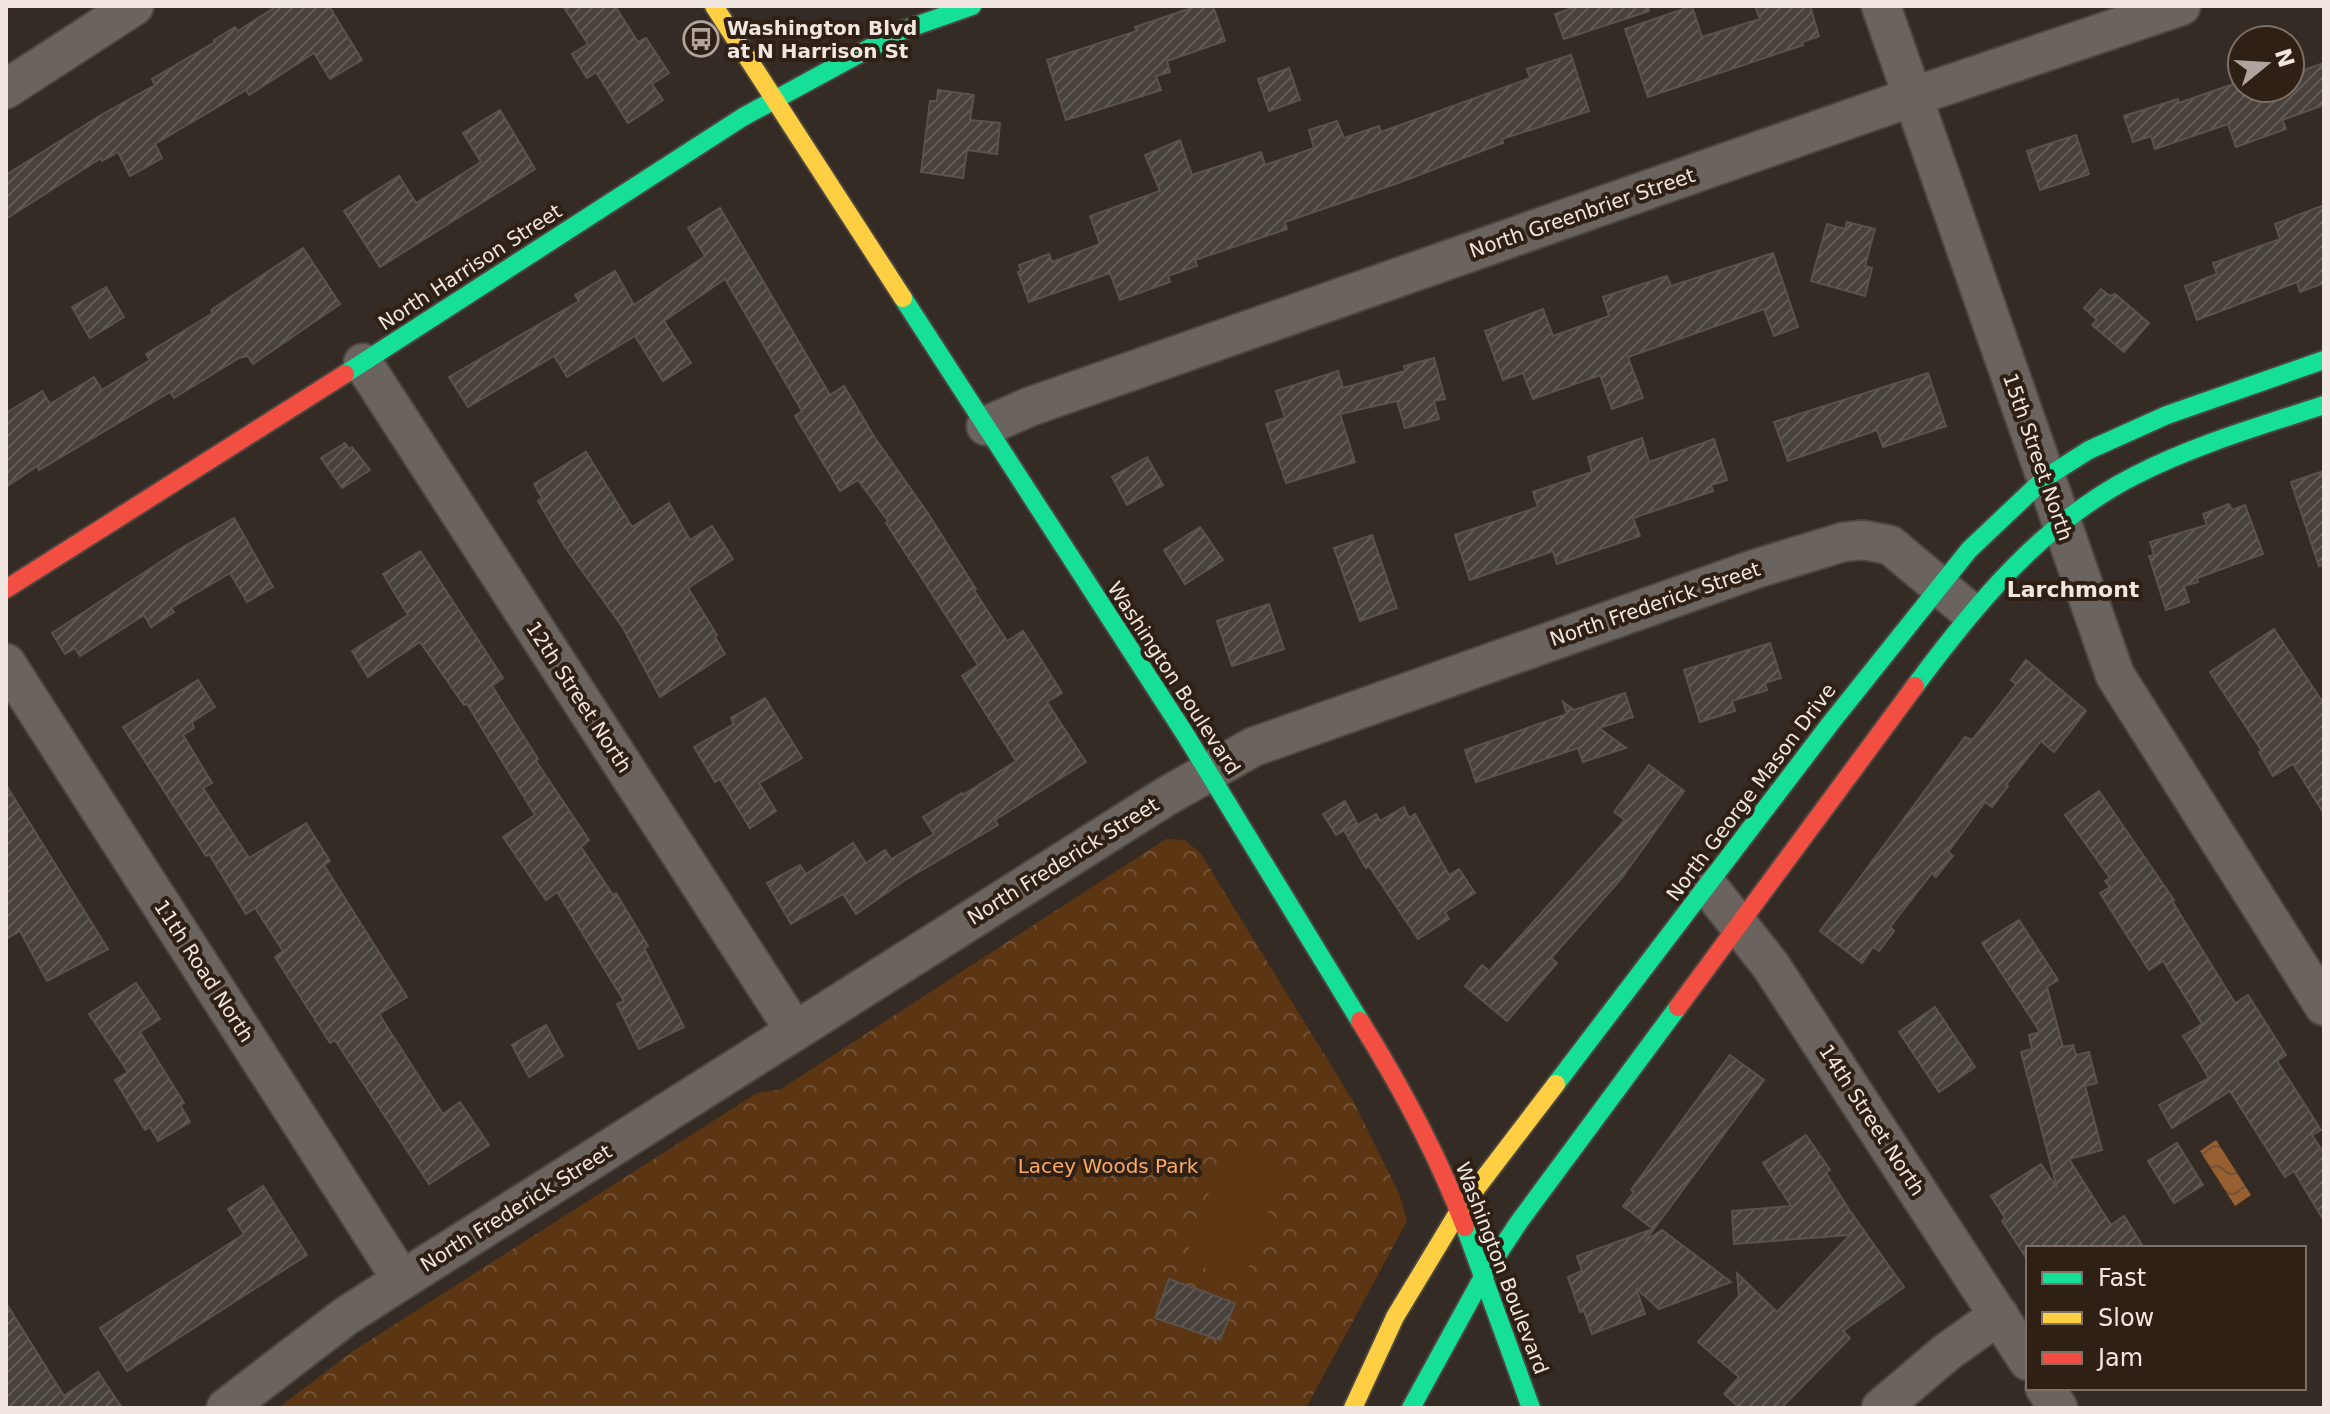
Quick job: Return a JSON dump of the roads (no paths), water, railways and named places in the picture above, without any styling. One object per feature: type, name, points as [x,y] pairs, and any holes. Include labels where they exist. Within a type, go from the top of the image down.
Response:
[{"type":"main road","name":"Washington Boulevard","points":[[714,6],[1208,771],[1392,1073],[1442,1169],[1531,1408]]},
{"type":"main road","name":"North Harrison Street","points":[[6,589],[363,363],[727,126],[901,31],[972,6]]},
{"type":"main road","name":"North George Mason Drive","points":[[1353,1408],[1395,1317],[1459,1211],[1707,885],[1969,550],[2045,478],[2089,450],[2132,429],[2324,360]]},
{"type":"main road","points":[[1411,1408],[1484,1275],[1519,1222],[1739,922],[1997,581],[2061,523],[2109,490],[2191,452],[2324,405]]},
{"type":"street","points":[[6,89],[134,6]]},
{"type":"street","name":"15th Street North","points":[[1881,6],[2115,675],[2324,1006]]},
{"type":"street","name":"North Greenbrier Street","points":[[986,426],[1029,407],[1912,97],[2181,6]]},
{"type":"street","name":"12th Street North","points":[[363,363],[795,1031]]},
{"type":"street","name":"North Frederick Street","points":[[226,1408],[346,1316],[1208,771],[1253,747],[1755,569],[1843,542],[1863,540],[1890,545],[1971,613]]},
{"type":"street","name":"11th Road North","points":[[6,663],[402,1280]]},
{"type":"street","name":"14th Street North","points":[[1707,885],[1771,966],[2026,1358]]},
{"type":"street","points":[[1881,1408],[1947,1352],[1999,1315]]},
{"type":"street","points":[[2046,1390],[2058,1408]]},
{"type":"water","points":[[2216,1140],[2251,1195],[2235,1206],[2200,1151]]},
{"type":"place","name":"Washington Blvd at N Harrison St","points":[[701,39]]},
{"type":"district","name":"Larchmont","points":[[2073,589]]},
{"type":"park label","name":"Lacey Woods Park","points":[[1108,1166]]}]
